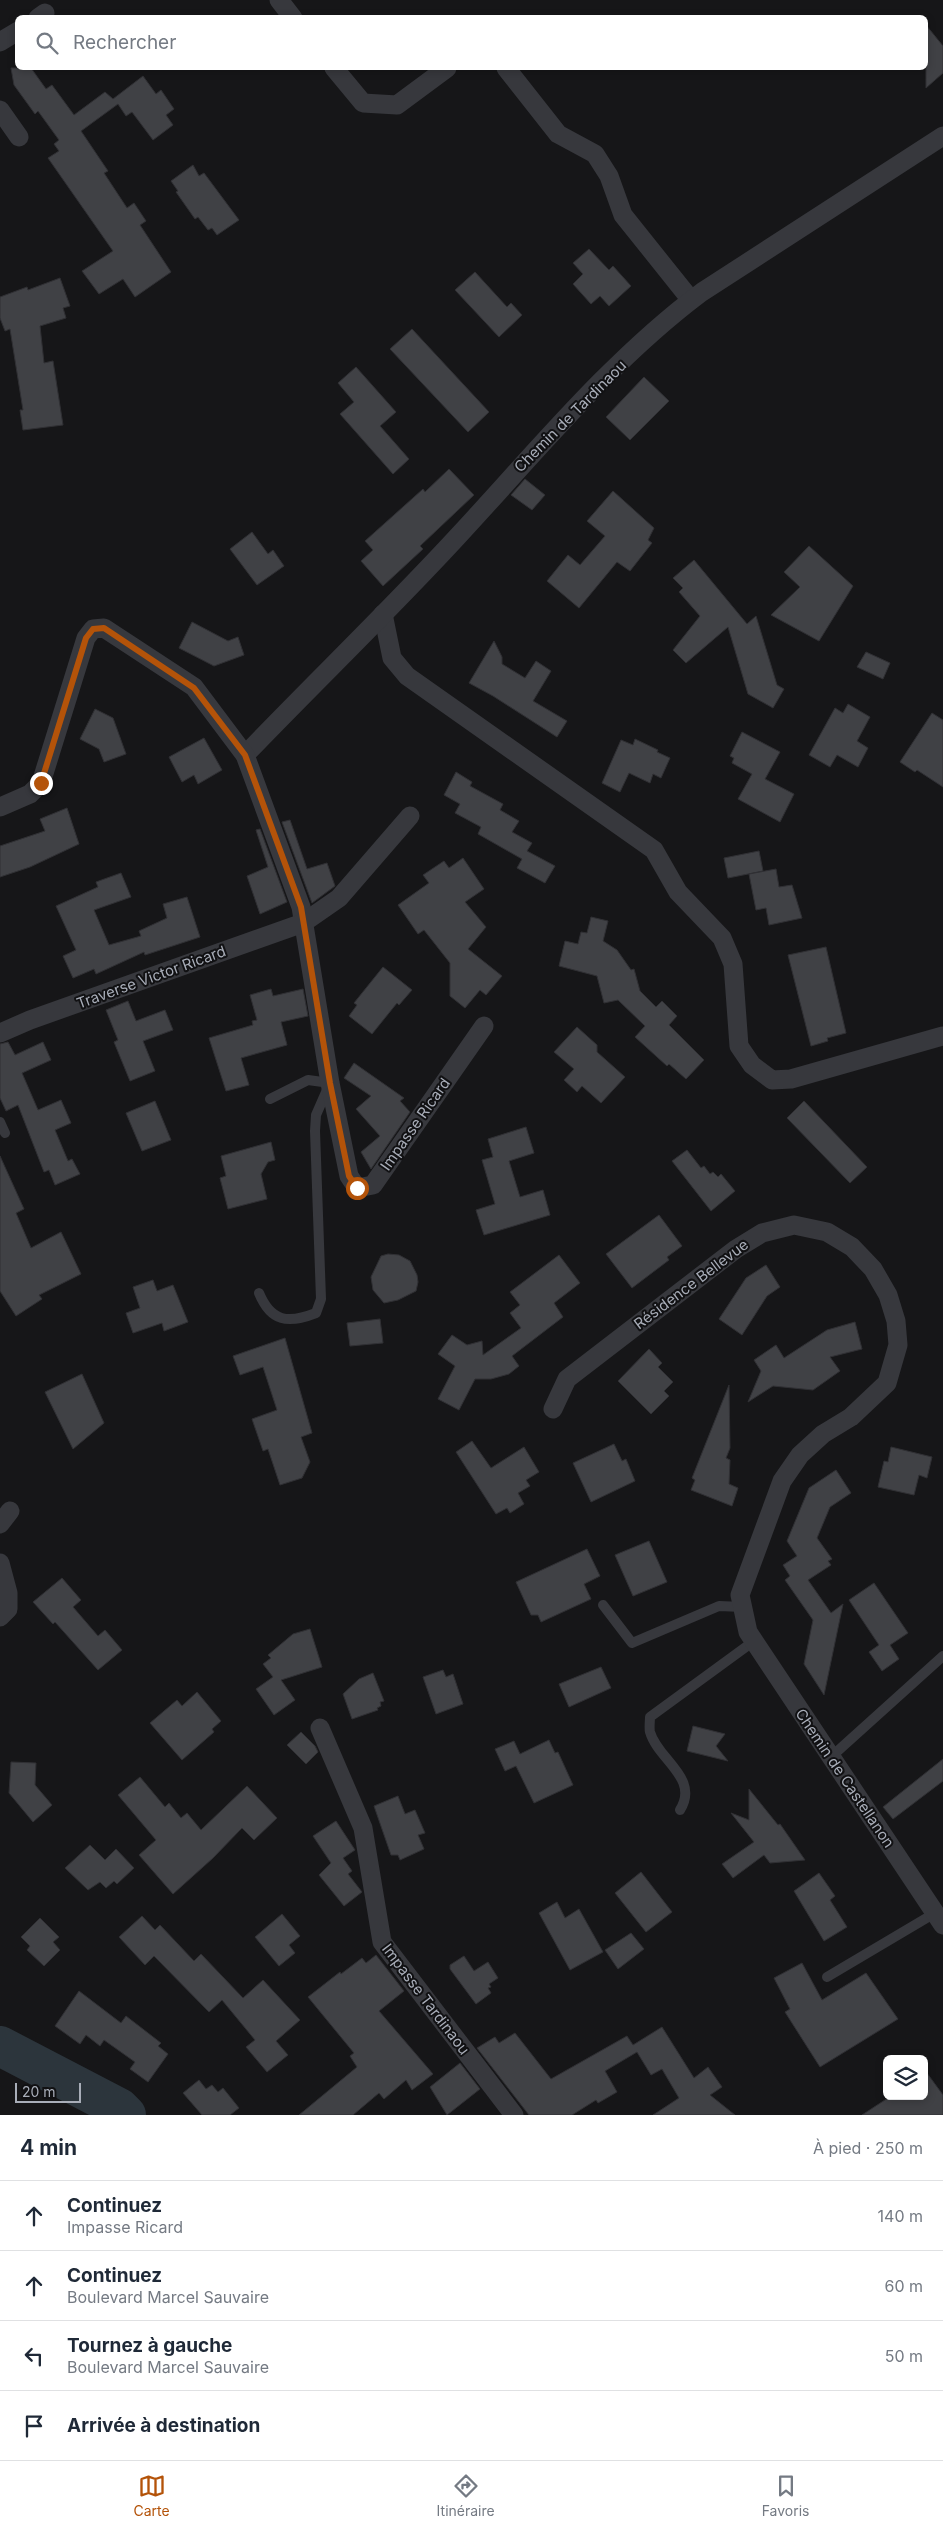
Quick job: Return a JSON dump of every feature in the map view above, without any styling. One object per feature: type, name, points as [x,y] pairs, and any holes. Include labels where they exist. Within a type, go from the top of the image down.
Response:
[{"type":"street","points":[[279,0],[291,15]]},
{"type":"street","points":[[0,42],[15,33]]},
{"type":"street","points":[[336,70],[363,103],[397,105],[444,70]]},
{"type":"street","points":[[508,70],[558,134],[595,154],[610,176],[623,215],[691,300]]},
{"type":"street","points":[[0,110],[19,137]]},
{"type":"street","name":"Chemin de Tardinaou","points":[[245,755],[460,535],[524,461],[668,318],[691,300],[943,136]]},
{"type":"street","points":[[383,614],[392,658],[407,676],[654,850],[678,892],[722,938],[733,964],[739,1046],[752,1066],[772,1080],[791,1079],[943,1036]]},
{"type":"street","name":"Impasse Ricard","points":[[0,806],[30,794],[41,783],[86,638],[93,629],[104,628],[194,688],[245,755],[301,907],[330,1083],[349,1176],[357,1188],[373,1185],[484,1026]]},
{"type":"street","name":"Traverse Victor Ricard","points":[[0,1033],[30,1020],[303,923],[339,898],[410,816]]},
{"type":"street","name":"Résidence Bellevue","points":[[553,1409],[567,1379],[736,1249],[762,1233],[794,1225],[827,1232],[852,1247],[868,1263],[888,1295],[896,1322],[898,1345],[887,1383],[850,1417],[823,1434],[800,1455],[782,1482],[740,1595],[751,1636]]},
{"type":"street","points":[[0,1563],[8,1593],[8,1609],[0,1617]]},
{"type":"street","name":"Chemin de Castellanon","points":[[751,1636],[939,1919]]},
{"type":"street","name":"Impasse Tardinaou","points":[[320,1728],[363,1828],[382,1942],[514,2115]]},
{"type":"lane","points":[[259,1293],[266,1308],[276,1316],[290,1319],[316,1313],[321,1299],[315,1131],[316,1115],[330,1083],[308,1080],[270,1099]]},
{"type":"lane","points":[[0,1122],[5,1132]]},
{"type":"lane","points":[[603,1605],[632,1643],[718,1606],[743,1607]]},
{"type":"lane","points":[[680,1810],[687,1800],[686,1787],[650,1733],[650,1717],[751,1636]]},
{"type":"lane","points":[[831,1757],[943,1656]]},
{"type":"lane","points":[[827,1977],[939,1919]]},
{"type":"building","points":[[928,27],[943,46],[943,73],[926,88]]},
{"type":"building","points":[[11,68],[15,68],[15,70],[32,70],[46,89],[52,85],[74,115],[105,92],[113,99],[143,76],[156,94],[161,90],[174,109],[166,115],[173,125],[153,140],[132,112],[126,116],[118,104],[81,131],[108,171],[104,173],[127,208],[134,203],[146,221],[140,225],[171,272],[135,297],[123,279],[99,294],[82,271],[113,251],[48,158],[59,151],[54,144],[59,140],[38,111],[35,114],[14,85]]},
{"type":"building","points":[[193,165],[199,176],[204,173],[239,220],[217,235],[212,228],[208,230],[198,217],[195,219],[176,192],[178,191],[171,181]]},
{"type":"building","points":[[589,249],[609,270],[613,266],[631,286],[609,306],[600,296],[591,304],[573,284],[583,274],[573,263]]},
{"type":"building","points":[[475,272],[507,307],[511,303],[522,315],[499,337],[455,290]]},
{"type":"building","points":[[60,278],[70,306],[63,308],[66,318],[40,326],[44,363],[53,361],[63,425],[23,430],[20,410],[23,410],[10,329],[5,331],[0,318],[0,297],[27,287],[28,290]]},
{"type":"building","points":[[412,329],[489,412],[468,432],[390,349]]},
{"type":"building","points":[[356,367],[396,412],[380,426],[409,459],[393,474],[340,414],[354,402],[338,383]]},
{"type":"building","points":[[644,377],[669,401],[630,440],[606,417]]},
{"type":"building","points":[[449,469],[474,495],[420,546],[423,549],[383,586],[361,561],[373,550],[365,541],[423,489],[425,492]]},
{"type":"building","points":[[525,479],[545,495],[532,510],[511,495]]},
{"type":"building","points":[[613,491],[654,528],[648,540],[652,543],[630,571],[617,562],[579,608],[547,581],[568,555],[580,565],[605,536],[587,521]]},
{"type":"building","points":[[252,532],[268,554],[273,550],[284,566],[257,585],[230,549]]},
{"type":"building","points":[[809,546],[853,586],[819,641],[771,615],[800,587],[784,572]]},
{"type":"building","points":[[694,560],[747,624],[756,616],[777,685],[784,689],[773,708],[748,694],[728,627],[686,663],[673,650],[700,616],[679,592],[683,588],[673,578]]},
{"type":"building","points":[[192,622],[228,641],[238,637],[244,655],[214,666],[179,648]]},
{"type":"building","points":[[494,641],[502,657],[502,664],[525,678],[536,661],[551,671],[533,701],[567,721],[557,737],[469,683]]},
{"type":"building","points":[[866,652],[890,663],[883,679],[857,667]]},
{"type":"building","points":[[848,704],[870,717],[857,741],[868,748],[858,767],[837,755],[830,767],[809,755],[835,708],[843,713]]},
{"type":"building","points":[[95,709],[113,718],[126,754],[104,762],[99,749],[80,739]]},
{"type":"building","points":[[932,713],[943,720],[943,787],[917,770],[915,772],[900,762]]},
{"type":"building","points":[[742,732],[780,752],[765,779],[794,794],[780,822],[738,799],[752,774],[732,763],[734,758],[730,756]]},
{"type":"building","points":[[204,738],[222,770],[198,784],[194,775],[182,782],[169,757]]},
{"type":"building","points":[[635,739],[670,758],[661,778],[653,774],[650,783],[629,773],[620,792],[602,783],[621,740],[633,745]]},
{"type":"building","points":[[456,772],[472,782],[470,786],[503,804],[500,810],[519,821],[512,832],[532,843],[527,851],[555,866],[545,883],[517,868],[522,859],[478,834],[481,827],[455,813],[460,804],[444,795]]},
{"type":"building","points":[[67,808],[79,844],[30,867],[0,877],[0,846],[45,831],[40,819]]},
{"type":"building","points":[[290,820],[307,869],[327,863],[335,886],[312,903],[282,822]]},
{"type":"building","points":[[260,829],[287,902],[260,914],[247,876],[268,867],[256,830]]},
{"type":"building","points":[[759,851],[763,871],[728,878],[724,858]]},
{"type":"building","points":[[463,858],[484,889],[465,902],[486,927],[468,949],[502,976],[486,995],[480,990],[465,1008],[450,996],[450,963],[424,930],[418,934],[398,905],[429,883],[423,875],[444,861],[449,868]]},
{"type":"building","points":[[776,869],[779,887],[792,885],[802,918],[769,925],[766,908],[756,910],[749,874]]},
{"type":"building","points":[[121,873],[131,897],[94,910],[109,945],[141,936],[139,931],[167,918],[163,904],[187,897],[200,937],[145,955],[144,952],[96,974],[94,969],[73,978],[63,956],[76,950],[56,906],[98,887],[96,882]]},
{"type":"building","points":[[591,917],[608,921],[603,941],[617,950],[631,970],[634,969],[640,991],[656,1007],[662,1001],[677,1016],[669,1025],[704,1060],[686,1079],[669,1064],[667,1066],[635,1037],[645,1026],[618,1000],[604,1003],[597,976],[559,966],[565,941],[578,944],[581,932],[587,933]]},
{"type":"building","points":[[826,947],[846,1033],[827,1038],[828,1041],[811,1046],[788,955]]},
{"type":"building","points":[[383,967],[412,990],[399,1005],[397,1003],[372,1034],[349,1016],[357,1005],[354,1003]]},
{"type":"building","points":[[271,989],[273,996],[303,989],[308,1016],[281,1022],[287,1045],[241,1058],[249,1085],[226,1091],[209,1038],[253,1025],[252,1021],[257,1020],[250,995]]},
{"type":"building","points":[[128,1001],[136,1021],[165,1010],[173,1030],[143,1041],[155,1071],[130,1081],[114,1042],[118,1040],[106,1010]]},
{"type":"building","points":[[577,1027],[597,1045],[597,1052],[625,1077],[601,1103],[582,1086],[577,1092],[564,1080],[574,1069],[554,1052]]},
{"type":"building","points":[[8,1042],[15,1055],[43,1042],[51,1060],[22,1073],[38,1110],[61,1100],[71,1123],[55,1130],[68,1161],[72,1159],[80,1174],[55,1185],[49,1170],[44,1172],[18,1105],[6,1111],[0,1098],[0,1044]]},
{"type":"building","points":[[354,1063],[404,1098],[400,1101],[410,1112],[371,1169],[361,1152],[380,1136],[356,1109],[371,1096],[344,1078]]},
{"type":"building","points":[[155,1101],[171,1140],[142,1151],[126,1113]]},
{"type":"building","points":[[804,1101],[867,1167],[850,1183],[787,1118]]},
{"type":"building","points":[[526,1127],[534,1153],[509,1161],[520,1197],[543,1190],[550,1215],[484,1235],[476,1210],[495,1204],[482,1160],[493,1157],[488,1139]]},
{"type":"building","points":[[271,1142],[275,1160],[268,1162],[261,1174],[267,1199],[228,1209],[220,1178],[226,1176],[221,1156]]},
{"type":"building","points":[[687,1150],[701,1168],[704,1166],[710,1174],[713,1172],[718,1177],[721,1174],[735,1191],[711,1211],[672,1161]]},
{"type":"building","points":[[0,1156],[24,1209],[16,1213],[31,1248],[61,1232],[81,1274],[39,1295],[42,1299],[16,1316],[0,1291]]},
{"type":"building","points":[[659,1215],[682,1246],[667,1257],[669,1260],[632,1288],[606,1254]]},
{"type":"building","points":[[388,1254],[399,1255],[410,1261],[417,1275],[418,1282],[416,1291],[398,1300],[384,1303],[373,1290],[371,1277],[381,1256]]},
{"type":"building","points":[[559,1255],[580,1283],[554,1303],[563,1317],[512,1356],[519,1366],[509,1374],[491,1379],[475,1379],[459,1410],[438,1399],[455,1366],[438,1354],[452,1335],[467,1345],[482,1341],[483,1355],[521,1328],[510,1313],[520,1305],[510,1292]]},
{"type":"building","points":[[766,1265],[780,1287],[767,1296],[742,1335],[719,1319],[746,1278]]},
{"type":"building","points":[[153,1280],[157,1291],[173,1285],[188,1322],[164,1331],[162,1323],[133,1333],[126,1313],[140,1308],[133,1287]]},
{"type":"building","points":[[380,1319],[383,1343],[350,1346],[347,1323]]},
{"type":"building","points":[[855,1322],[862,1349],[830,1357],[840,1371],[813,1390],[773,1386],[748,1402],[761,1371],[754,1360],[776,1345],[784,1358],[827,1330]]},
{"type":"building","points":[[285,1338],[312,1433],[301,1437],[310,1462],[302,1478],[280,1485],[268,1449],[263,1451],[252,1419],[277,1410],[263,1367],[240,1375],[233,1356]]},
{"type":"building","points":[[649,1349],[662,1363],[658,1367],[673,1382],[664,1391],[669,1396],[651,1414],[618,1381]]},
{"type":"building","points":[[82,1374],[104,1423],[73,1449],[45,1392]]},
{"type":"building","points":[[729,1385],[730,1448],[726,1458],[730,1460],[729,1484],[738,1488],[732,1506],[691,1490],[695,1480],[692,1478]]},
{"type":"building","points":[[472,1441],[491,1468],[524,1447],[539,1472],[526,1480],[530,1486],[518,1493],[524,1504],[510,1513],[507,1508],[496,1514],[456,1452]]},
{"type":"building","points":[[614,1444],[622,1461],[626,1459],[635,1481],[591,1502],[573,1463]]},
{"type":"building","points":[[891,1447],[932,1457],[927,1478],[919,1475],[914,1495],[878,1487],[884,1461],[888,1462]]},
{"type":"building","points":[[836,1470],[851,1493],[830,1507],[817,1538],[832,1559],[828,1561],[831,1565],[808,1580],[831,1613],[843,1604],[824,1695],[804,1664],[813,1620],[785,1580],[790,1576],[783,1565],[797,1556],[787,1541],[809,1488]]},
{"type":"building","points":[[649,1541],[667,1582],[633,1596],[615,1555]]},
{"type":"building","points":[[587,1549],[600,1576],[584,1584],[591,1599],[541,1622],[538,1615],[531,1615],[516,1582]]},
{"type":"building","points":[[62,1578],[81,1600],[73,1607],[98,1636],[105,1630],[122,1650],[98,1670],[55,1622],[53,1624],[33,1602]]},
{"type":"building","points":[[874,1583],[908,1633],[890,1645],[899,1659],[882,1671],[869,1652],[879,1645],[849,1600]]},
{"type":"building","points":[[310,1629],[322,1667],[281,1680],[295,1700],[274,1715],[256,1689],[273,1677],[263,1664],[271,1658],[268,1655],[293,1634]]},
{"type":"building","points":[[601,1667],[611,1688],[569,1707],[559,1684]]},
{"type":"building","points":[[443,1670],[446,1677],[453,1674],[463,1704],[436,1714],[423,1677]]},
{"type":"building","points":[[373,1673],[384,1701],[380,1702],[381,1706],[377,1708],[378,1710],[352,1719],[343,1694],[359,1679]]},
{"type":"building","points":[[197,1692],[221,1721],[212,1729],[214,1732],[182,1760],[150,1723],[177,1700],[182,1706]]},
{"type":"building","points":[[693,1726],[725,1734],[716,1746],[728,1761],[687,1751]]},
{"type":"building","points":[[301,1732],[315,1746],[318,1752],[306,1764],[287,1745]]},
{"type":"building","points":[[549,1740],[555,1753],[558,1752],[573,1785],[534,1803],[516,1766],[505,1771],[495,1749],[514,1741],[520,1754]]},
{"type":"building","points":[[943,1759],[943,1781],[893,1819],[883,1807]]},
{"type":"building","points":[[11,1762],[36,1763],[35,1785],[52,1805],[33,1822],[9,1793]]},
{"type":"building","points":[[140,1777],[165,1807],[169,1803],[181,1818],[187,1813],[201,1830],[247,1786],[277,1818],[254,1840],[242,1828],[213,1858],[173,1894],[139,1855],[156,1840],[118,1795]]},
{"type":"building","points":[[749,1789],[778,1825],[780,1824],[805,1860],[770,1863],[764,1855],[733,1878],[722,1864],[754,1842],[731,1813],[749,1820]]},
{"type":"building","points":[[398,1796],[405,1814],[415,1810],[425,1833],[418,1835],[424,1849],[400,1860],[398,1855],[391,1855],[374,1806]]},
{"type":"building","points":[[336,1821],[355,1850],[343,1858],[352,1871],[348,1874],[362,1892],[344,1906],[319,1875],[331,1863],[313,1836]]},
{"type":"building","points":[[90,1845],[105,1860],[116,1849],[134,1868],[117,1884],[114,1881],[106,1888],[100,1882],[88,1890],[65,1868]]},
{"type":"building","points":[[641,1872],[672,1912],[646,1932],[615,1893]]},
{"type":"building","points":[[819,1873],[835,1896],[830,1900],[847,1927],[824,1941],[794,1891]]},
{"type":"building","points":[[557,1902],[565,1918],[579,1909],[603,1952],[570,1970],[539,1913]]},
{"type":"building","points":[[282,1914],[300,1936],[289,1945],[295,1953],[279,1966],[255,1937]]},
{"type":"building","points":[[142,1916],[155,1930],[160,1925],[194,1961],[201,1954],[243,1998],[263,1980],[300,2020],[276,2041],[288,2055],[267,2072],[246,2047],[255,2040],[222,2000],[209,2012],[154,1956],[145,1965],[119,1937]]},
{"type":"building","points":[[40,1918],[59,1937],[53,1942],[60,1950],[44,1966],[27,1950],[30,1946],[21,1937]]},
{"type":"building","points":[[631,1933],[644,1949],[618,1969],[605,1950]]},
{"type":"building","points":[[376,1955],[404,1991],[379,2011],[433,2074],[412,2090],[406,2080],[384,2099],[379,2093],[353,2115],[299,2115],[357,2067],[350,2056],[354,2053],[308,1997],[340,1972],[341,1974],[362,1958],[366,1963]]},
{"type":"building","points":[[464,1956],[474,1971],[488,1962],[498,1978],[489,1984],[491,1987],[488,1988],[491,1993],[476,2004],[450,1969],[450,1965]]},
{"type":"building","points":[[802,1963],[822,2000],[866,1973],[898,2019],[820,2067],[785,2012],[790,2009],[774,1978]]},
{"type":"building","points":[[79,1991],[121,2023],[126,2016],[161,2043],[158,2046],[168,2054],[148,2082],[130,2069],[135,2062],[104,2040],[100,2046],[86,2035],[80,2044],[55,2026]]},
{"type":"building","points":[[662,2027],[694,2078],[708,2067],[722,2087],[710,2095],[735,2115],[653,2115],[679,2098],[662,2069],[651,2075],[637,2052],[605,2071],[617,2092],[598,2103],[596,2100],[572,2115],[529,2115],[477,2048],[495,2037],[499,2043],[515,2033],[551,2079],[627,2036],[633,2045]]},
{"type":"building","points":[[460,2063],[480,2089],[447,2115],[430,2087]]},
{"type":"building","points":[[928,2074],[943,2095],[943,2115],[862,2115],[885,2100],[928,2100]]},
{"type":"building","points":[[199,2080],[206,2089],[212,2085],[218,2092],[223,2088],[239,2108],[230,2115],[202,2115],[183,2093]]},
{"type":"waterway","points":[[0,2046],[119,2108],[126,2115]]},
{"type":"route","points":[[41,783],[86,638],[93,629],[104,628],[194,688],[245,755],[301,907],[330,1083],[349,1176],[357,1188]]}]
